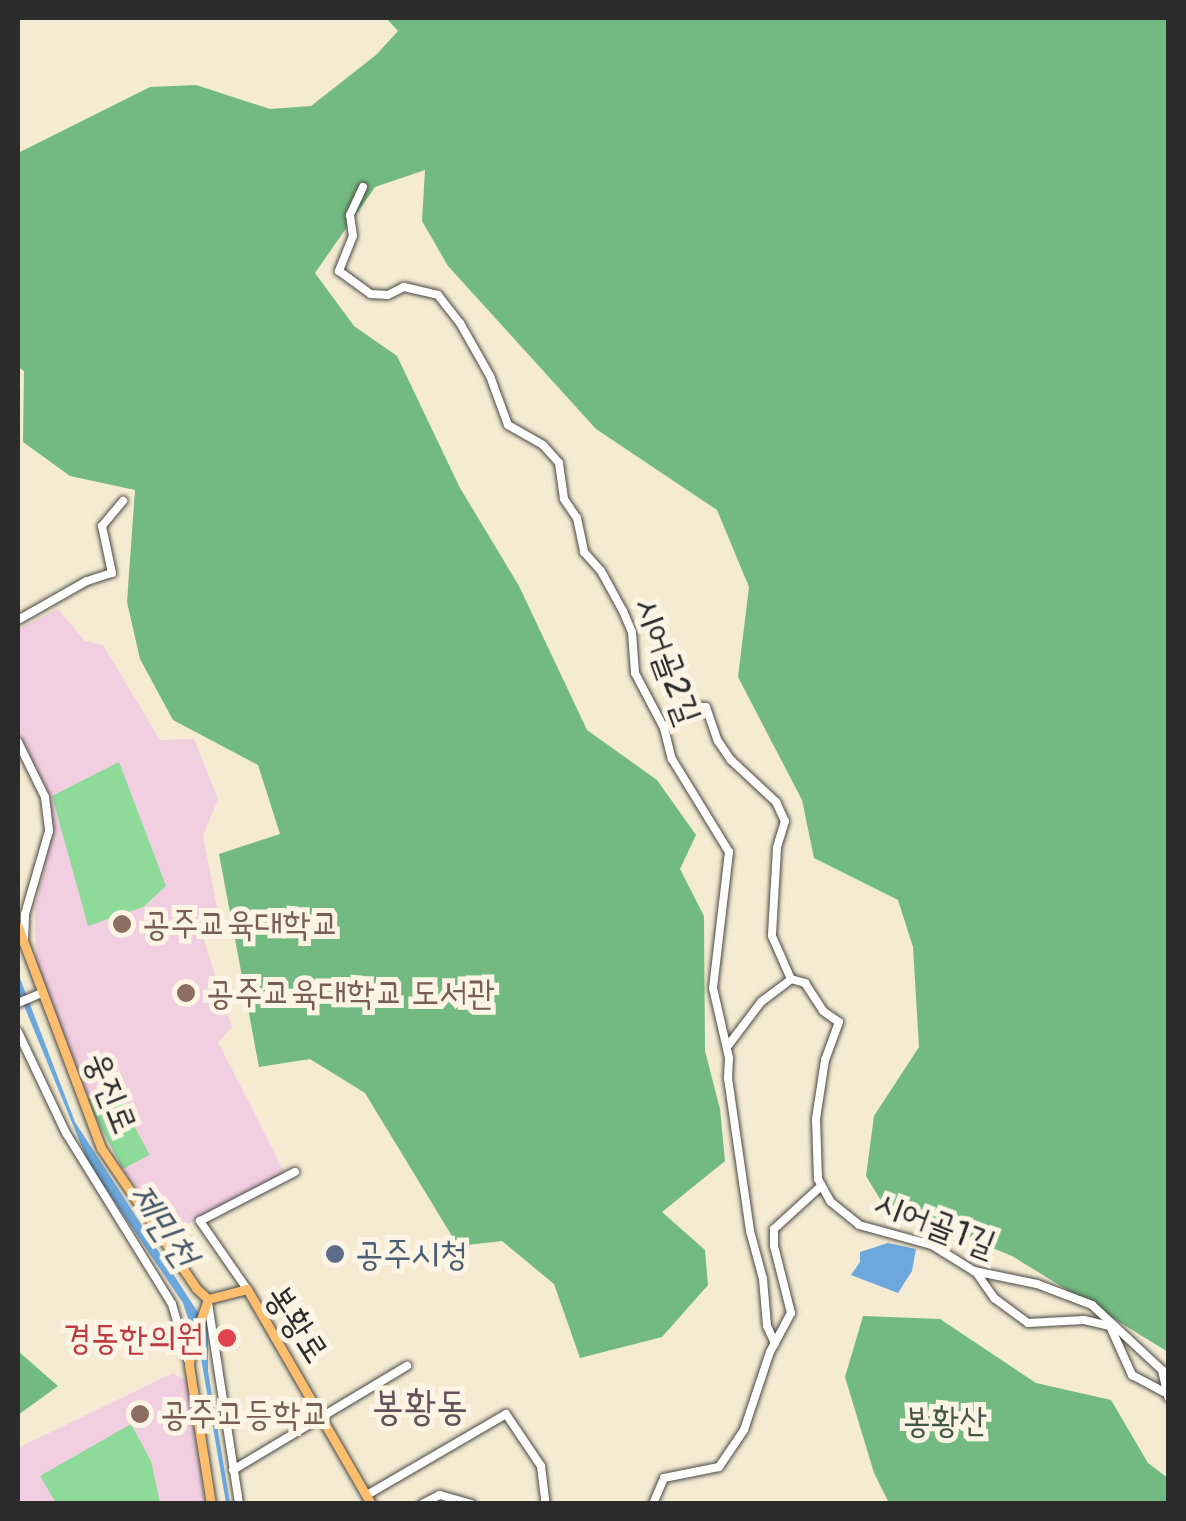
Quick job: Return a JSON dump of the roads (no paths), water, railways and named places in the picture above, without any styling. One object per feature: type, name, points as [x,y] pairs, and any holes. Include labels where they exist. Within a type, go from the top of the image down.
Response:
[{"type":"main road","name":"웅진로","points":[[18,928],[100,1148],[196,1288],[208,1299]]},
{"type":"main road","name":"봉황로","points":[[208,1299],[247,1289],[369,1499]]},
{"type":"main road","points":[[208,1299],[190,1348],[189,1365],[211,1504]]},
{"type":"street","name":"시어골2길","points":[[363,187],[350,215],[354,236],[339,271],[361,289],[381,296],[404,287],[433,291],[460,323],[490,376],[508,425],[543,445],[560,464],[564,498],[576,518],[584,552],[601,571],[623,611],[632,632],[636,673],[664,728],[678,771],[728,852],[714,988],[727,1047],[742,1184],[763,1279],[767,1326],[775,1343]]},
{"type":"street","points":[[18,620],[87,581],[112,573],[102,526],[123,501]]},
{"type":"street","points":[[664,728],[690,706],[706,707],[718,740],[731,760],[782,812],[786,828],[777,842],[770,929],[791,979]]},
{"type":"street","points":[[18,742],[48,791],[49,831],[26,914],[25,947]]},
{"type":"street","points":[[727,1047],[761,1002],[791,979]]},
{"type":"street","points":[[653,1504],[664,1478],[710,1471],[726,1459],[744,1430],[775,1343],[791,1313],[774,1246],[774,1230],[820,1187],[816,1118],[825,1060],[838,1022],[823,1011],[804,983],[791,979]]},
{"type":"street","points":[[18,1003],[42,994]]},
{"type":"street","points":[[18,1032],[66,1133],[172,1304],[189,1365]]},
{"type":"street","points":[[247,1289],[200,1221],[295,1172]]},
{"type":"street","name":"시어골1길","points":[[820,1187],[839,1212],[859,1225],[932,1245],[976,1272],[1037,1284],[1103,1312],[1162,1370],[1166,1395]]},
{"type":"street","points":[[976,1272],[994,1298],[1028,1323],[1084,1320],[1110,1326],[1132,1375],[1166,1395]]},
{"type":"street","points":[[208,1299],[239,1504]]},
{"type":"street","name":"봉황로","points":[[233,1470],[407,1366]]},
{"type":"street","points":[[369,1499],[506,1414],[541,1466],[546,1504]]},
{"type":"street","points":[[422,1504],[440,1496],[472,1504]]},
{"type":"water","name":"제민천","points":[[18,973],[75,1122],[208,1328],[208,1371],[230,1503],[226,1503],[201,1358],[183,1303],[89,1164],[18,991]]},
{"type":"water","points":[[888,1243],[916,1249],[912,1271],[898,1293],[851,1275],[860,1262],[860,1252]]},
{"type":"place","name":"공주교육대학교","points":[[122,924]]},
{"type":"place","name":"공주교육대학교 도서관","points":[[186,993]]},
{"type":"place","name":"공주시청","points":[[335,1254]]},
{"type":"place","name":"경동한의원","points":[[227,1338]]},
{"type":"place","name":"공주고등학교","points":[[140,1414]]},
{"type":"district","name":"봉황동","points":[[420,1407]]},
{"type":"park label","name":"봉황산","points":[[945,1421]]}]
